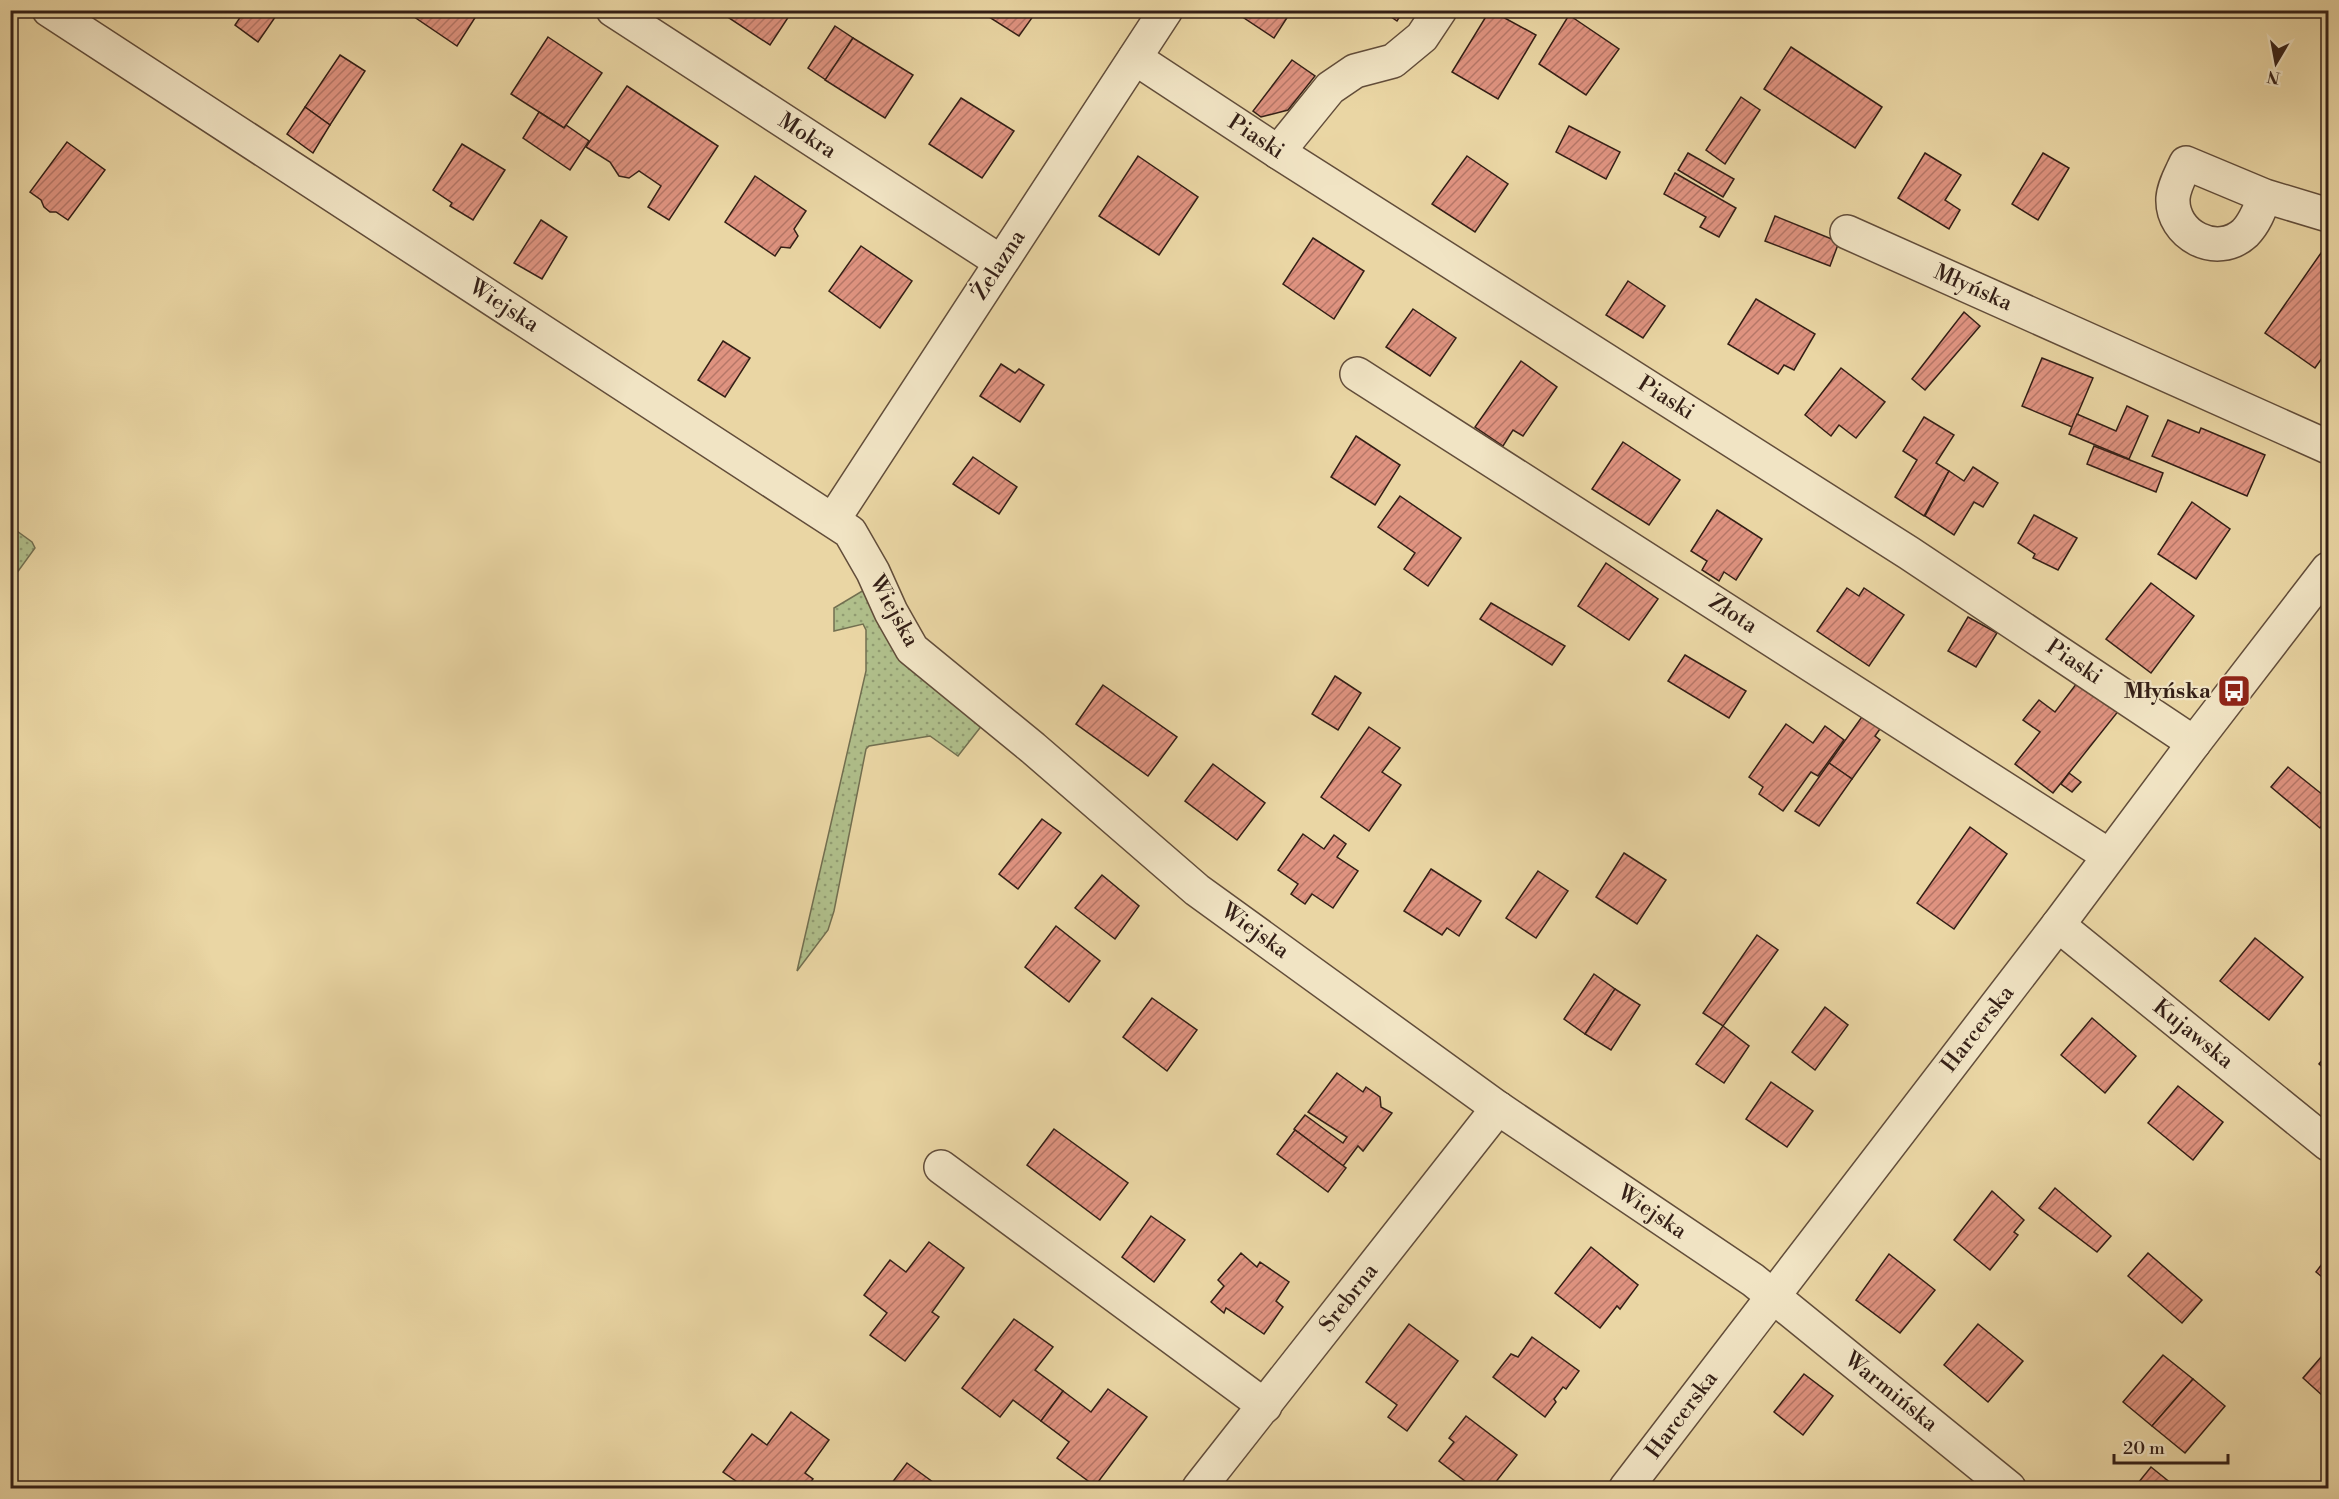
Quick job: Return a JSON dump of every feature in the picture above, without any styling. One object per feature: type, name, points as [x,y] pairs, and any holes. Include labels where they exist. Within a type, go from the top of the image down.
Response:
[{"type":"street","name":"Wiejska","points":[[49,10],[850,532],[912,649],[1034,748],[1197,890],[1498,1108],[1773,1295]]},
{"type":"street","name":"Mokra","points":[[614,10],[1001,262]]},
{"type":"street","name":"Żelazna","points":[[833,520],[1166,10]]},
{"type":"street","points":[[1278,152],[1330,88],[1354,71],[1393,61],[1422,37],[1440,10]]},
{"type":"street","name":"Piaski","points":[[1135,58],[1278,152],[1909,553],[2193,743]]},
{"type":"street","points":[[2265,196],[2328,215]]},
{"type":"street","name":"Młyńska","points":[[1847,231],[2328,447]]},
{"type":"street","name":"Złota","points":[[1357,374],[2108,855]]},
{"type":"street","name":"Harcerska","points":[[1626,1488],[2328,569]]},
{"type":"street","name":"Kujawska","points":[[2058,925],[2328,1144]]},
{"type":"street","name":"Srebrna","points":[[1200,1488],[1498,1108]]},
{"type":"street","points":[[941,1167],[1265,1406]]},
{"type":"street","name":"Warmińska","points":[[1773,1295],[2009,1488]]},
{"type":"green space","points":[[10,526],[32,542],[35,548],[11,581]]},
{"type":"green space","points":[[869,587],[983,724],[958,756],[930,736],[869,746],[866,749],[834,911],[828,930],[797,971],[866,671],[866,630],[863,624],[834,631],[834,608]]},
{"type":"building","points":[[245,10],[280,10],[258,42],[235,25]]},
{"type":"building","points":[[404,10],[480,10],[457,46]]},
{"type":"building","points":[[717,10],[793,10],[770,45]]},
{"type":"building","points":[[978,10],[1028,10],[1034,15],[1019,36]]},
{"type":"building","points":[[1232,10],[1292,10],[1274,38]]},
{"type":"building","points":[[1381,10],[1404,10],[1397,21]]},
{"type":"building","points":[[1490,10],[1536,35],[1498,99],[1452,72]]},
{"type":"building","points":[[1569,15],[1619,49],[1586,95],[1539,64]]},
{"type":"building","points":[[835,26],[853,38],[826,80],[808,68]]},
{"type":"building","points":[[548,37],[602,73],[564,128],[511,94]]},
{"type":"building","points":[[853,38],[913,75],[885,118],[825,80]]},
{"type":"building","points":[[1791,47],[1882,107],[1855,148],[1764,89]]},
{"type":"building","points":[[340,55],[365,71],[330,125],[305,107]]},
{"type":"building","points":[[1292,60],[1315,76],[1288,110],[1261,117],[1253,111]]},
{"type":"building","points":[[627,86],[718,146],[669,220],[648,207],[661,186],[639,171],[629,178],[619,176],[610,162],[586,147]]},
{"type":"building","points":[[1741,97],[1760,110],[1725,164],[1706,150]]},
{"type":"building","points":[[961,98],[1014,131],[982,178],[929,144]]},
{"type":"building","points":[[305,107],[330,125],[313,153],[287,134]]},
{"type":"building","points":[[539,112],[564,128],[566,125],[589,141],[570,170],[523,138]]},
{"type":"building","points":[[1569,126],[1620,152],[1606,179],[1556,152]]},
{"type":"building","points":[[67,142],[105,170],[68,220],[56,212],[50,212],[41,200],[30,192]]},
{"type":"building","points":[[462,144],[505,170],[473,220],[450,206],[452,203],[433,190]]},
{"type":"building","points":[[1688,153],[1734,179],[1723,197],[1678,170]]},
{"type":"building","points":[[1925,153],[1961,175],[1945,200],[1960,210],[1949,229],[1898,198]]},
{"type":"building","points":[[2043,153],[2069,168],[2038,220],[2012,204]]},
{"type":"building","points":[[1138,156],[1198,197],[1159,255],[1099,216]]},
{"type":"building","points":[[1467,156],[1508,184],[1475,232],[1432,204]]},
{"type":"building","points":[[1675,173],[1736,208],[1719,237],[1700,227],[1706,217],[1664,194]]},
{"type":"building","points":[[755,176],[806,211],[794,229],[798,236],[790,248],[781,247],[775,256],[725,222]]},
{"type":"building","points":[[1775,216],[1839,242],[1830,266],[1765,241]]},
{"type":"building","points":[[541,220],[567,237],[542,279],[514,263]]},
{"type":"building","points":[[1313,238],[1364,271],[1334,319],[1283,284]]},
{"type":"building","points":[[861,246],[912,281],[880,328],[829,291]]},
{"type":"building","points":[[2321,253],[2328,258],[2328,352],[2315,368],[2265,333]]},
{"type":"building","points":[[1628,281],[1665,306],[1643,338],[1606,315]]},
{"type":"building","points":[[1756,299],[1815,334],[1794,370],[1784,365],[1778,374],[1728,344]]},
{"type":"building","points":[[1413,309],[1456,338],[1430,376],[1386,347]]},
{"type":"building","points":[[1964,312],[1980,326],[1925,390],[1912,379]]},
{"type":"building","points":[[723,341],[750,358],[725,397],[698,380]]},
{"type":"building","points":[[2042,358],[2093,378],[2072,427],[2022,406]]},
{"type":"building","points":[[1521,361],[1557,387],[1523,436],[1513,430],[1503,446],[1475,427]]},
{"type":"building","points":[[1001,364],[1015,373],[1019,369],[1044,385],[1020,422],[980,396]]},
{"type":"building","points":[[1841,368],[1885,402],[1856,438],[1839,425],[1831,436],[1805,415]]},
{"type":"building","points":[[2127,406],[2148,416],[2129,459],[2069,434],[2077,414],[2116,431]]},
{"type":"building","points":[[1924,417],[1954,435],[1936,463],[1949,471],[1924,516],[1895,497],[1917,460],[1903,451]]},
{"type":"building","points":[[2168,420],[2199,433],[2201,428],[2265,455],[2247,496],[2152,456]]},
{"type":"building","points":[[1356,436],[1400,465],[1375,505],[1331,477]]},
{"type":"building","points":[[1623,442],[1680,480],[1649,525],[1592,489]]},
{"type":"building","points":[[2094,446],[2163,473],[2156,492],[2087,464]]},
{"type":"building","points":[[973,457],[1017,487],[999,514],[953,484]]},
{"type":"building","points":[[1973,467],[1998,483],[1983,507],[1974,502],[1954,535],[1925,516],[1949,471],[1964,481]]},
{"type":"building","points":[[1400,496],[1461,538],[1428,586],[1404,569],[1415,553],[1378,527]]},
{"type":"building","points":[[2192,502],[2230,529],[2196,579],[2158,554]]},
{"type":"building","points":[[1717,510],[1762,539],[1736,580],[1724,572],[1719,581],[1702,570],[1707,561],[1691,551]]},
{"type":"building","points":[[2034,515],[2077,538],[2058,570],[2033,558],[2035,554],[2018,543]]},
{"type":"building","points":[[1606,563],[1658,599],[1629,640],[1578,606]]},
{"type":"building","points":[[2151,583],[2194,616],[2151,673],[2106,639]]},
{"type":"building","points":[[1847,588],[1859,596],[1864,588],[1904,615],[1869,666],[1817,631]]},
{"type":"building","points":[[1491,603],[1565,646],[1552,665],[1480,619]]},
{"type":"building","points":[[1968,617],[1997,633],[1976,667],[1948,651]]},
{"type":"building","points":[[1685,655],[1746,691],[1729,718],[1668,681]]},
{"type":"building","points":[[1335,676],[1361,693],[1338,730],[1312,714]]},
{"type":"building","points":[[2080,679],[2120,709],[2053,793],[2015,764],[2040,732],[2023,720],[2039,700],[2055,712]]},
{"type":"building","points":[[1103,685],[1177,737],[1148,776],[1076,724]]},
{"type":"building","points":[[1864,714],[1882,726],[1875,736],[1880,740],[1852,779],[1829,763]]},
{"type":"building","points":[[1786,724],[1813,743],[1825,726],[1844,740],[1818,776],[1811,772],[1783,811],[1759,794],[1763,787],[1749,777]]},
{"type":"building","points":[[1369,727],[1400,748],[1382,772],[1401,785],[1369,831],[1321,797]]},
{"type":"building","points":[[1829,763],[1852,779],[1819,826],[1795,811]]},
{"type":"building","points":[[1213,764],[1265,803],[1237,840],[1185,801]]},
{"type":"building","points":[[2288,767],[2328,799],[2328,818],[2320,828],[2271,787]]},
{"type":"building","points":[[2069,773],[2081,782],[2072,792],[2061,784]]},
{"type":"building","points":[[1042,819],[1061,833],[1018,889],[999,874]]},
{"type":"building","points":[[1970,827],[2007,854],[1954,929],[1917,903]]},
{"type":"building","points":[[1303,834],[1324,849],[1334,835],[1346,844],[1337,857],[1358,871],[1333,908],[1312,894],[1305,904],[1291,894],[1298,884],[1278,870]]},
{"type":"building","points":[[1624,853],[1666,880],[1637,924],[1596,897]]},
{"type":"building","points":[[1431,869],[1481,901],[1459,936],[1447,928],[1442,935],[1404,911]]},
{"type":"building","points":[[1538,871],[1568,891],[1536,938],[1506,918]]},
{"type":"building","points":[[1102,875],[1139,906],[1115,939],[1075,908]]},
{"type":"building","points":[[1056,926],[1100,961],[1069,1002],[1025,967]]},
{"type":"building","points":[[1757,935],[1778,950],[1723,1026],[1703,1013]]},
{"type":"building","points":[[2255,938],[2303,977],[2269,1020],[2220,981]]},
{"type":"building","points":[[1594,974],[1615,989],[1585,1034],[1564,1019]]},
{"type":"building","points":[[1615,989],[1640,1005],[1611,1050],[1585,1034]]},
{"type":"building","points":[[1152,998],[1197,1030],[1167,1071],[1123,1037]]},
{"type":"building","points":[[1825,1007],[1848,1025],[1815,1070],[1792,1052]]},
{"type":"building","points":[[2092,1018],[2136,1056],[2105,1093],[2061,1055]]},
{"type":"building","points":[[1723,1026],[1749,1046],[1724,1083],[1696,1064]]},
{"type":"building","points":[[2328,1053],[2328,1072],[2319,1064]]},
{"type":"building","points":[[1337,1073],[1363,1092],[1366,1087],[1380,1097],[1381,1107],[1392,1113],[1363,1151],[1358,1146],[1343,1166],[1294,1129],[1305,1115],[1343,1143],[1347,1137],[1308,1112]]},
{"type":"building","points":[[1771,1082],[1813,1111],[1787,1147],[1746,1119]]},
{"type":"building","points":[[2178,1086],[2223,1122],[2193,1160],[2148,1123]]},
{"type":"building","points":[[1054,1129],[1128,1183],[1100,1220],[1027,1165]]},
{"type":"building","points":[[1295,1130],[1346,1168],[1328,1192],[1277,1154]]},
{"type":"building","points":[[2055,1188],[2111,1236],[2097,1252],[2039,1208]]},
{"type":"building","points":[[1992,1191],[2024,1220],[2014,1232],[2018,1235],[1990,1270],[1954,1240]]},
{"type":"building","points":[[1151,1216],[1185,1240],[1154,1282],[1122,1257]]},
{"type":"building","points":[[929,1242],[964,1268],[932,1312],[939,1317],[905,1361],[870,1335],[887,1313],[864,1295],[890,1260],[906,1272]]},
{"type":"building","points":[[1591,1247],[1638,1285],[1620,1309],[1617,1306],[1600,1328],[1555,1293]]},
{"type":"building","points":[[1241,1253],[1257,1267],[1260,1262],[1289,1282],[1276,1301],[1283,1307],[1264,1334],[1226,1308],[1224,1313],[1211,1302],[1224,1286],[1218,1280]]},
{"type":"building","points":[[2148,1253],[2202,1300],[2182,1323],[2128,1276]]},
{"type":"building","points":[[1889,1254],[1935,1290],[1900,1333],[1856,1300]]},
{"type":"building","points":[[2328,1256],[2328,1282],[2316,1272]]},
{"type":"building","points":[[1014,1319],[1053,1347],[1035,1370],[1063,1391],[1041,1421],[1013,1400],[1000,1417],[962,1388]]},
{"type":"building","points":[[1409,1324],[1458,1361],[1407,1431],[1388,1417],[1397,1405],[1366,1382]]},
{"type":"building","points":[[1978,1324],[2023,1361],[1988,1402],[1944,1365]]},
{"type":"building","points":[[1532,1337],[1579,1371],[1566,1389],[1563,1387],[1554,1399],[1556,1402],[1545,1417],[1493,1377],[1511,1354],[1518,1357]]},
{"type":"building","points":[[2328,1349],[2328,1392],[2324,1397],[2303,1378]]},
{"type":"building","points":[[2163,1355],[2193,1379],[2152,1426],[2123,1402]]},
{"type":"building","points":[[1804,1374],[1833,1396],[1803,1435],[1774,1412]]},
{"type":"building","points":[[2193,1379],[2225,1406],[2185,1453],[2152,1426]]},
{"type":"building","points":[[1108,1389],[1147,1417],[1095,1486],[1057,1458],[1069,1442],[1041,1421],[1063,1391],[1091,1412]]},
{"type":"building","points":[[791,1412],[829,1440],[805,1473],[813,1479],[806,1488],[741,1488],[743,1486],[723,1472],[752,1434],[767,1445]]},
{"type":"building","points":[[1466,1416],[1517,1455],[1491,1488],[1483,1482],[1478,1488],[1474,1488],[1439,1461],[1454,1442],[1449,1438]]},
{"type":"building","points":[[907,1463],[941,1488],[888,1488]]},
{"type":"building","points":[[2151,1467],[2177,1488],[2134,1488]]},
{"type":"place","name":"Młyńska","points":[[2234,691]]}]
